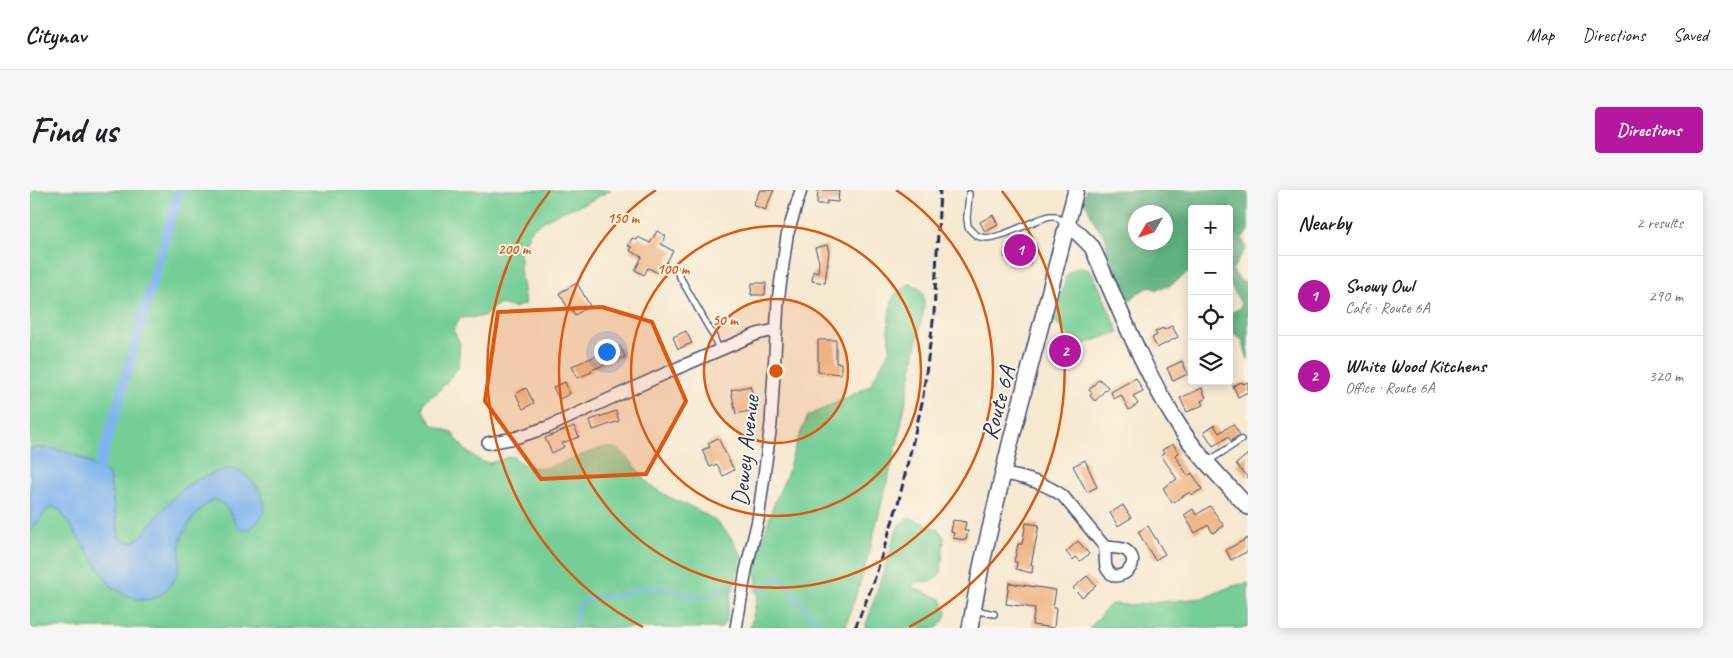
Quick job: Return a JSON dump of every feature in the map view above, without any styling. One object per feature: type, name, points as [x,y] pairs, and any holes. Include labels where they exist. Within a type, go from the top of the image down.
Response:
[{"type":"main road","name":"Route 6A","points":[[970,628],[981,567],[1010,444],[1068,226],[1073,193]]},
{"type":"main road","points":[[1073,193],[1092,247],[1163,400],[1180,428],[1248,508]]},
{"type":"main road","points":[[1068,226],[1092,247]]},
{"type":"street","name":"Dewey Avenue","points":[[736,628],[746,570],[758,520],[772,412],[775,330],[787,236],[801,190]]},
{"type":"street","points":[[488,443],[516,438],[548,427],[719,350],[757,334],[775,330]]},
{"type":"street","points":[[1003,474],[1031,480],[1056,491],[1063,496],[1104,546]]},
{"type":"lane","points":[[969,194],[968,228],[980,237],[989,238],[1050,216],[1055,216],[1068,226]]},
{"type":"lane","points":[[676,270],[719,350]]},
{"type":"lane","points":[[1207,462],[1241,440]]},
{"type":"lane","points":[[974,610],[994,614]]},
{"type":"highlighted area","points":[[602,307],[652,322],[686,401],[646,474],[541,479],[485,401],[498,312]]},
{"type":"green space","points":[[30,190],[611,190],[586,203],[558,213],[532,228],[520,254],[525,304],[513,308],[506,305],[497,305],[480,317],[460,318],[453,330],[460,343],[458,368],[438,392],[425,401],[422,409],[433,425],[452,433],[467,452],[483,462],[490,463],[512,456],[529,467],[546,468],[605,447],[613,448],[627,456],[654,488],[714,520],[728,534],[742,556],[726,620],[721,628],[30,628],[30,532],[52,505],[60,510],[140,600],[147,599],[179,566],[178,550],[182,535],[201,508],[213,498],[227,508],[235,524],[229,469],[195,481],[181,491],[141,537],[133,542],[125,541],[119,537],[109,475],[79,456],[30,450]]},
{"type":"green space","points":[[1086,190],[1248,190],[1248,231],[1242,238],[1246,248],[1233,268],[1233,205],[1188,205],[1188,273],[1169,286],[1157,290],[1151,286],[1138,293],[1131,300],[1127,300],[1124,296],[1123,284],[1113,270],[1110,257],[1107,254],[1106,237],[1096,226],[1085,202]]},
{"type":"green space","points":[[1080,266],[1089,270],[1094,276],[1119,332],[1078,346],[1055,321],[1066,277],[1069,272]]},
{"type":"green space","points":[[1233,271],[1242,282],[1248,281],[1248,360],[1242,340],[1233,333],[1233,312],[1240,308],[1241,304],[1233,289]]},
{"type":"green space","points":[[909,284],[918,287],[922,292],[924,308],[898,441],[864,571],[845,628],[750,628],[758,596],[755,567],[772,509],[786,477],[797,441],[808,416],[870,386],[890,349],[888,331],[890,308],[895,294]]},
{"type":"green space","points":[[909,517],[938,529],[944,537],[941,573],[932,581],[917,582],[911,587],[941,599],[947,612],[937,628],[865,628],[898,526]]},
{"type":"green space","points":[[1248,583],[1248,628],[1089,628],[1111,604],[1128,605],[1203,598],[1232,586]]},
{"type":"water","points":[[34,448],[55,449],[74,455],[109,475],[119,537],[125,541],[133,542],[141,537],[166,506],[187,486],[202,478],[228,469],[237,470],[250,479],[260,491],[263,498],[264,511],[250,529],[239,529],[223,504],[213,499],[195,516],[182,537],[179,567],[170,586],[159,596],[152,599],[135,598],[111,586],[60,510],[52,506],[30,532],[30,450]]},
{"type":"building","points":[[760,190],[774,190],[765,210],[753,205]]},
{"type":"building","points":[[818,190],[839,190],[838,202],[827,201],[827,204],[817,204]]},
{"type":"building","points":[[993,215],[998,225],[985,232],[980,222]]},
{"type":"building","points":[[657,231],[666,236],[661,244],[673,251],[660,274],[648,268],[644,275],[635,270],[642,257],[630,251],[632,247],[628,246],[632,238],[637,240],[638,237],[650,243]]},
{"type":"building","points":[[1011,237],[1036,244],[1030,264],[1004,257]]},
{"type":"building","points":[[827,245],[829,252],[825,283],[812,281],[813,271],[818,272],[819,261],[815,248]]},
{"type":"building","points":[[577,283],[590,306],[575,315],[571,308],[569,310],[559,293]]},
{"type":"building","points":[[752,283],[766,283],[765,295],[751,295]]},
{"type":"building","points":[[1172,326],[1178,337],[1157,348],[1152,338],[1157,335],[1155,332]]},
{"type":"building","points":[[686,331],[692,343],[678,349],[673,337]]},
{"type":"building","points":[[818,340],[836,340],[836,363],[841,363],[841,374],[818,372]]},
{"type":"building","points":[[1062,341],[1074,345],[1070,359],[1058,356]]},
{"type":"building","points":[[620,346],[625,357],[591,370],[592,372],[577,378],[572,366]]},
{"type":"building","points":[[1182,361],[1188,374],[1173,381],[1167,368]]},
{"type":"building","points":[[1136,378],[1143,391],[1133,396],[1138,404],[1129,410],[1121,395],[1114,399],[1111,392]]},
{"type":"building","points":[[1099,379],[1108,387],[1095,401],[1090,396],[1092,393],[1089,390]]},
{"type":"building","points":[[565,382],[570,394],[559,399],[553,387]]},
{"type":"building","points":[[1242,382],[1243,384],[1248,382],[1248,392],[1238,397],[1233,386]]},
{"type":"building","points":[[750,386],[755,401],[753,401],[754,410],[736,414],[731,390]]},
{"type":"building","points":[[526,388],[534,403],[523,409],[516,394]]},
{"type":"building","points":[[1202,388],[1206,398],[1201,401],[1203,405],[1187,412],[1180,398]]},
{"type":"building","points":[[616,411],[619,421],[593,430],[590,420]]},
{"type":"building","points":[[1233,424],[1240,435],[1231,441],[1228,437],[1213,446],[1204,432],[1214,425],[1219,433]]},
{"type":"building","points":[[574,426],[579,437],[562,443],[564,447],[552,453],[545,438]]},
{"type":"building","points":[[718,438],[734,470],[723,476],[717,464],[710,467],[702,450],[710,447],[708,443]]},
{"type":"building","points":[[1173,444],[1179,453],[1175,455],[1188,476],[1192,473],[1202,489],[1192,495],[1190,492],[1172,503],[1163,488],[1177,479],[1161,455],[1164,453],[1162,450]]},
{"type":"building","points":[[1248,454],[1248,478],[1236,464]]},
{"type":"building","points":[[1085,460],[1097,487],[1087,492],[1073,466]]},
{"type":"building","points":[[1123,505],[1131,518],[1118,526],[1110,513]]},
{"type":"building","points":[[1210,506],[1224,526],[1213,533],[1208,525],[1195,533],[1184,515],[1193,509],[1196,515]]},
{"type":"building","points":[[953,520],[966,522],[964,531],[968,531],[966,540],[953,538],[954,533],[951,532]]},
{"type":"building","points":[[1026,523],[1039,525],[1031,565],[1033,565],[1032,573],[1016,569],[1017,562],[1014,562],[1018,544],[1022,544]]},
{"type":"building","points":[[1148,526],[1165,554],[1155,560],[1138,532]]},
{"type":"building","points":[[1248,538],[1248,551],[1231,560],[1226,550]]},
{"type":"building","points":[[1078,541],[1089,554],[1080,561],[1076,557],[1073,560],[1066,552]]},
{"type":"building","points":[[1087,576],[1096,586],[1082,597],[1073,588]]},
{"type":"building","points":[[1009,583],[1056,590],[1053,608],[1056,608],[1054,628],[1032,625],[1035,608],[1006,604]]},
{"type":"waterway","points":[[99,469],[179,190]]},
{"type":"waterway","points":[[755,590],[764,589],[777,577],[781,578],[787,583],[802,607],[819,622],[819,628]]},
{"type":"waterway","points":[[573,628],[579,606],[589,598],[623,595],[638,588],[649,590],[665,588],[696,596],[710,595],[723,588],[733,589]]},
{"type":"railway","points":[[855,628],[873,584],[899,500],[922,403],[934,314],[940,190]]},
{"type":"place","name":"Snowy Owl","points":[[1020,250]]},
{"type":"place","name":"White Wood Kitchens","points":[[1065,351]]}]
